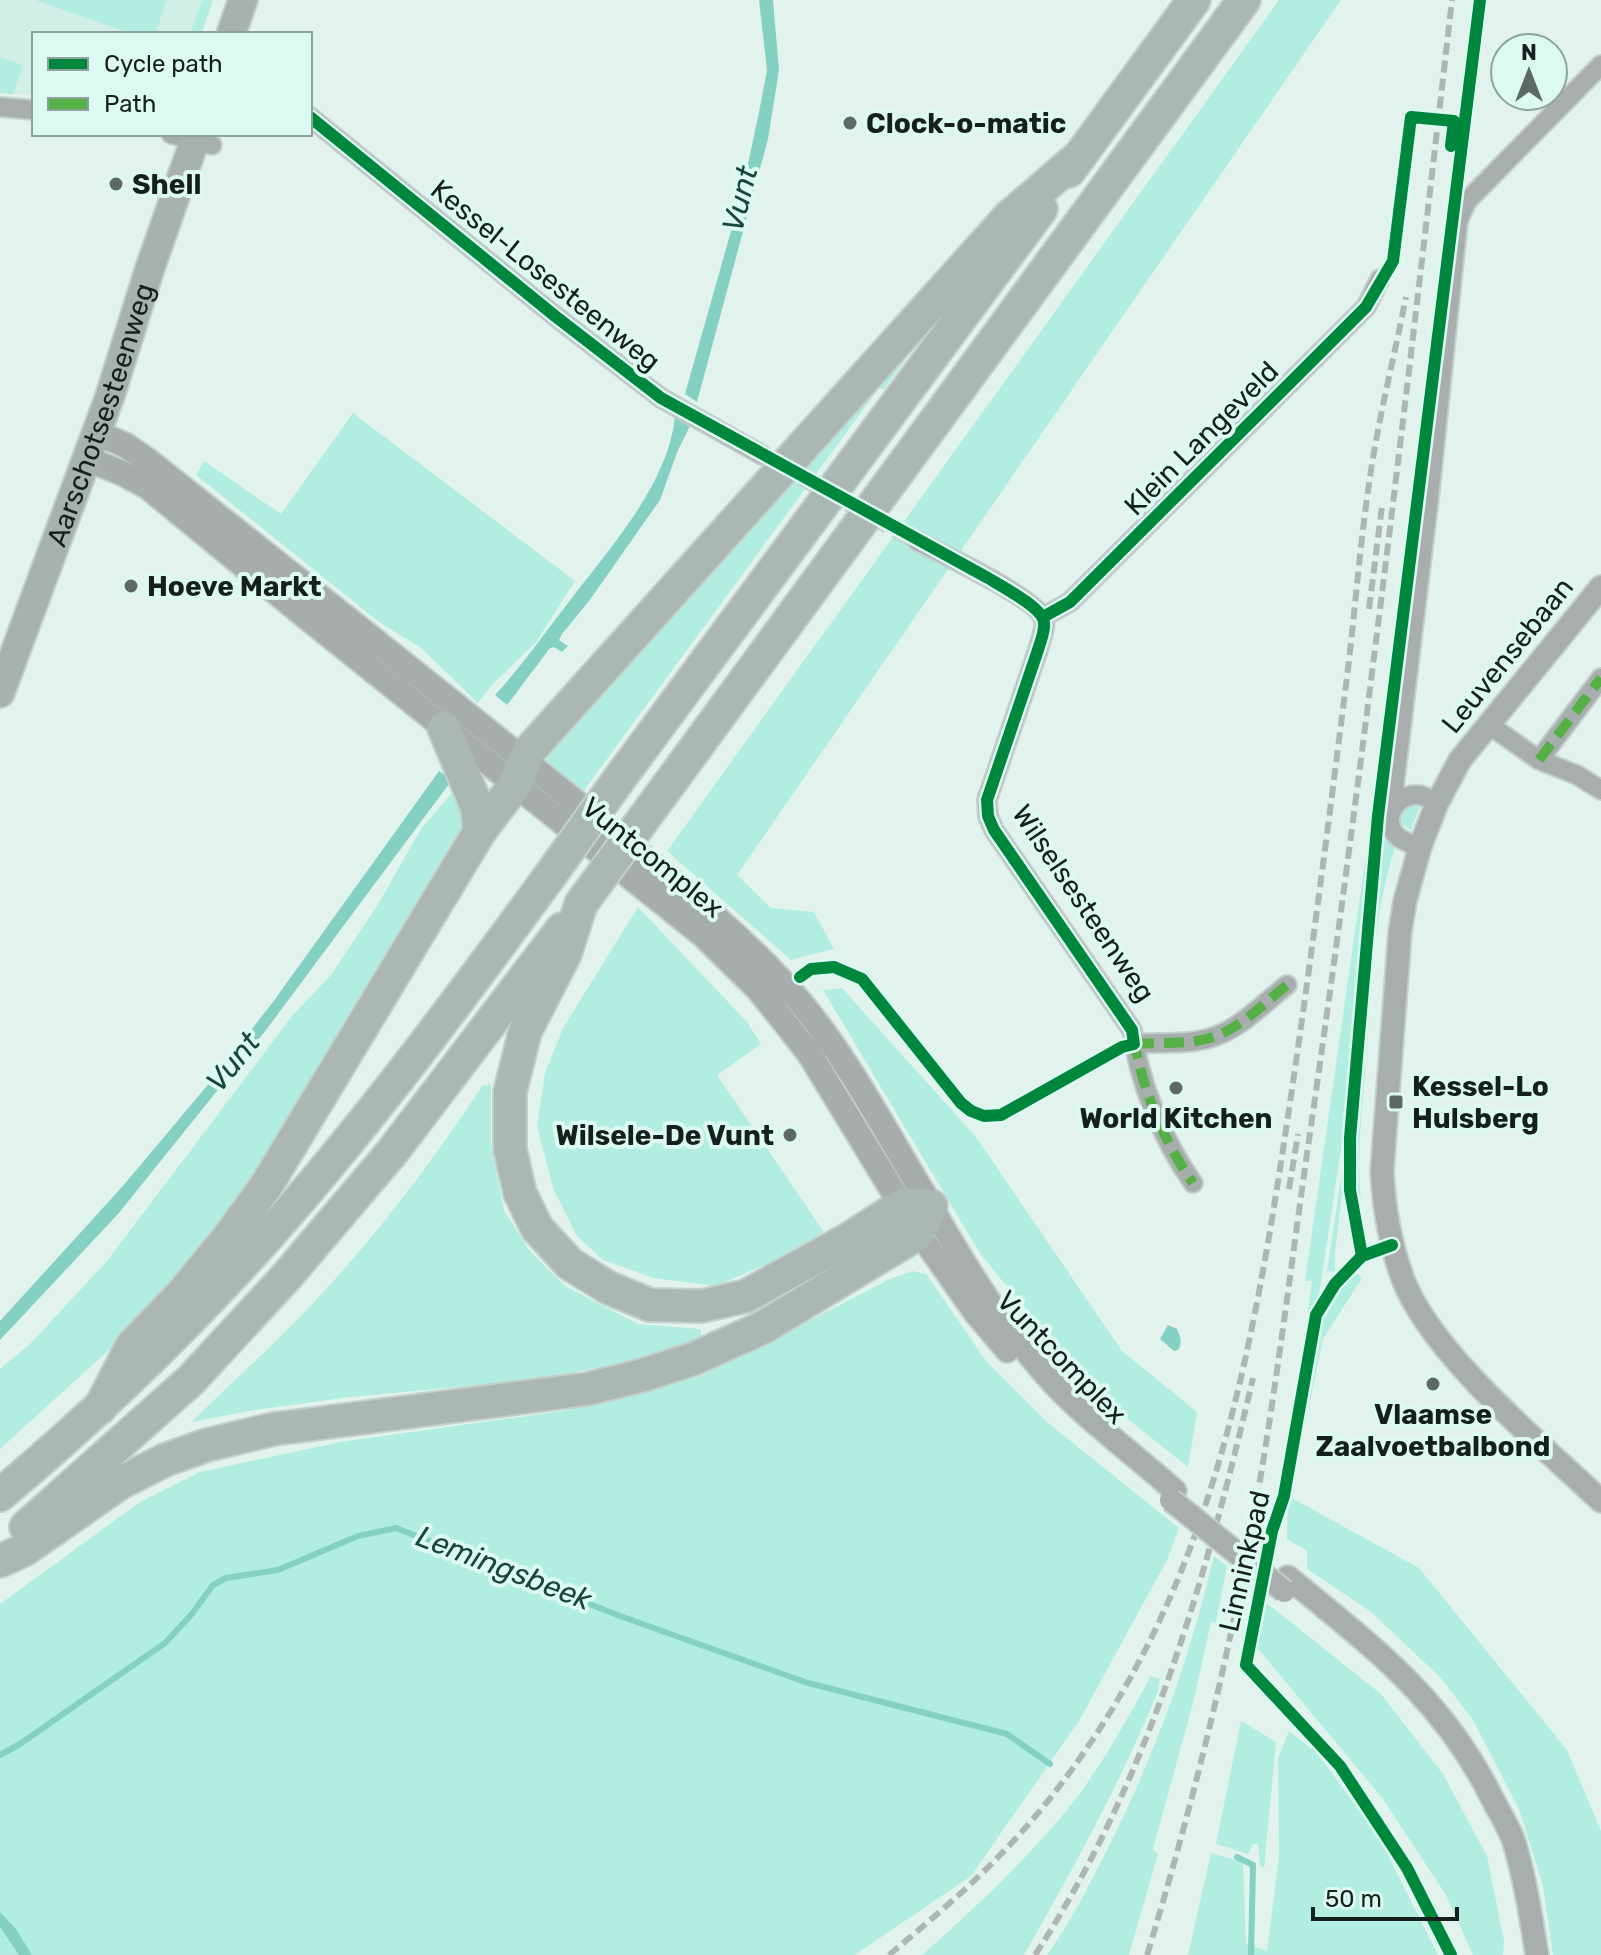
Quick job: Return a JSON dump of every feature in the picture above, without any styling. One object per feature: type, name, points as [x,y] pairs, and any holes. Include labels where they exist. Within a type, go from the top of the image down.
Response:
[{"type":"highway","points":[[0,1495],[100,1408],[160,1350],[250,1255],[356,1130],[549,877],[1194,0]]},
{"type":"highway","points":[[0,1550],[191,1380],[287,1276],[393,1151],[581,904],[1244,0]]},
{"type":"highway","points":[[100,1408],[132,1346],[183,1293],[266,1186],[511,796],[529,751],[1009,217],[1080,156]]},
{"type":"highway","points":[[444,728],[477,807],[511,796]]},
{"type":"highway","points":[[581,904],[565,954],[525,1032],[510,1092],[510,1149],[520,1193],[537,1228],[570,1264],[609,1288],[650,1305],[702,1306],[746,1296],[849,1239],[917,1215]]},
{"type":"highway","points":[[0,1561],[24,1550],[120,1483],[165,1460],[207,1445],[274,1429],[587,1389],[693,1359],[762,1328],[917,1215]]},
{"type":"main road","points":[[232,32],[243,0]]},
{"type":"main road","name":"Aarschotsesteenweg","points":[[0,693],[97,433],[194,138]]},
{"type":"main road","name":"Vuntcomplex","points":[[97,433],[125,445],[147,460],[511,796],[703,935],[759,990],[809,1053],[917,1215]]},
{"type":"main road","name":"Vuntcomplex","points":[[87,459],[148,487],[444,728],[511,796],[582,808],[736,936],[793,994],[843,1062],[917,1215]]},
{"type":"main road","name":"Vuntcomplex","points":[[511,796],[582,808]]},
{"type":"street","points":[[1398,801],[1394,787],[1461,213],[1467,201],[1601,65]]},
{"type":"street","points":[[0,107],[32,110]]},
{"type":"street","name":"Kessel-Losesteenweg","points":[[312,119],[661,398],[762,455]]},
{"type":"street","name":"Klein Langeveld","points":[[1043,617],[1070,602],[1366,307],[1380,279]]},
{"type":"street","points":[[917,541],[988,578],[1043,617]]},
{"type":"street","name":"Leuvensebaan","points":[[1437,803],[1460,760],[1601,587]]},
{"type":"street","name":"Wilselsesteenweg","points":[[1043,617],[1044,628],[1038,650],[987,800],[988,816],[994,830],[1132,1030],[1165,1136],[1193,1183]]},
{"type":"street","points":[[1539,760],[1601,678]]},
{"type":"street","points":[[1488,724],[1539,760],[1577,775],[1601,790]]},
{"type":"street","points":[[1420,847],[1401,840],[1394,833],[1389,818],[1398,801],[1410,795],[1422,795],[1437,803],[1420,847],[1400,932],[1383,1134],[1385,1210],[1392,1245],[1403,1281],[1436,1336],[1511,1415],[1601,1501]]},
{"type":"street","name":"Wilselsesteenweg","points":[[1134,1044],[1192,1041],[1220,1035],[1287,985]]},
{"type":"street","name":"Vuntcomplex","points":[[917,1215],[975,1313],[1067,1414],[1414,1684],[1434,1707],[1477,1768],[1513,1839],[1537,1955]]},
{"type":"street","name":"Vuntcomplex","points":[[1286,1584],[1394,1682],[1424,1714],[1448,1748],[1479,1797],[1502,1851],[1517,1909],[1522,1955]]},
{"type":"shaded area","points":[[0,0],[213,0],[202,32],[32,32],[32,95],[0,93]]},
{"type":"shaded area","points":[[35,0],[167,0],[156,32],[126,32]]},
{"type":"shaded area","points":[[202,0],[213,0],[202,32],[191,32]]},
{"type":"shaded area","points":[[1279,0],[1341,0],[737,875],[771,908],[814,912],[834,949],[791,960],[667,851]]},
{"type":"shaded area","points":[[0,57],[23,65],[13,94],[0,93]]},
{"type":"shaded area","points":[[917,335],[921,339],[884,389],[879,388],[577,800],[543,770],[550,750]]},
{"type":"shaded area","points":[[353,413],[575,581],[536,642],[478,703],[421,648],[379,622],[196,475],[204,461],[281,514]]},
{"type":"shaded area","points":[[455,789],[467,818],[265,1160],[148,1309],[111,1348],[0,1449],[0,1369],[31,1343],[107,1261],[292,1016],[331,975],[377,906],[421,829]]},
{"type":"shaded area","points":[[1412,804],[1420,806],[1411,830],[1402,824],[1400,815],[1403,808]]},
{"type":"shaded area","points":[[1370,827],[1373,831],[1347,1130],[1342,1142],[1319,1296],[1311,1312],[1308,1312],[1312,1281],[1305,1281]]},
{"type":"shaded area","points":[[1379,834],[1383,834],[1395,848],[1378,925],[1366,1057],[1361,1056]]},
{"type":"shaded area","points":[[638,907],[747,1022],[761,1044],[717,1075],[824,1232],[773,1261],[716,1286],[653,1278],[603,1260],[577,1236],[553,1188],[537,1126],[545,1073],[563,1028]]},
{"type":"shaded area","points":[[842,988],[976,1137],[1122,1351],[1197,1412],[1188,1467],[1096,1394],[981,1255],[823,990]]},
{"type":"shaded area","points":[[1360,1064],[1366,1065],[1359,1175],[1367,1242],[1362,1242],[1353,1189]]},
{"type":"shaded area","points":[[491,1084],[491,1144],[504,1210],[529,1250],[565,1286],[638,1324],[701,1329],[701,1336],[693,1343],[659,1356],[533,1380],[350,1397],[192,1422],[297,1320],[372,1237],[440,1148],[482,1086]]},
{"type":"shaded area","points":[[1343,1165],[1345,1168],[1335,1272],[1327,1271]]},
{"type":"shaded area","points":[[1354,1270],[1362,1278],[1323,1339],[1290,1497],[1419,1568],[1567,1750],[1601,1831],[1601,1955],[1553,1955],[1543,1886],[1519,1809],[1473,1720],[1440,1677],[1371,1612],[1307,1569],[1307,1551],[1287,1539],[1288,1496],[1319,1326],[1325,1307]]},
{"type":"shaded area","points":[[912,1271],[926,1274],[986,1361],[1047,1422],[1179,1528],[1167,1560],[1079,1721],[971,1876],[855,1955],[0,1955],[0,1604],[140,1502],[200,1472],[340,1442],[563,1411],[699,1377],[890,1279]]},
{"type":"shaded area","points":[[1214,1556],[1227,1566],[1216,1623],[1211,1622],[1193,1703],[1153,1849],[1158,1854],[1129,1955],[1047,1955],[1085,1893],[1139,1782],[1181,1671]]},
{"type":"shaded area","points":[[1263,1600],[1381,1694],[1443,1774],[1487,1856],[1504,1941],[1503,1955],[1473,1955],[1446,1895],[1383,1799],[1255,1645]]},
{"type":"shaded area","points":[[1151,1676],[1160,1679],[1158,1691],[1128,1759],[1024,1955],[922,1955],[997,1886],[1066,1811],[1101,1763]]},
{"type":"shaded area","points":[[1241,1721],[1276,1742],[1264,1868],[1260,1865],[1258,1844],[1253,1844],[1248,1854],[1216,1844]]},
{"type":"shaded area","points":[[1289,1731],[1317,1753],[1379,1837],[1438,1955],[1188,1955],[1211,1853],[1243,1862],[1246,1944],[1267,1951],[1279,1857],[1278,1758]]},
{"type":"water","points":[[759,0],[773,0],[779,70],[768,139],[697,402],[685,394],[742,192],[767,70]]},
{"type":"water","points":[[675,417],[690,426],[660,500],[562,634],[559,640],[568,646],[562,652],[550,648],[507,705],[495,695],[634,516],[661,467]]},
{"type":"water","name":"Vunt","points":[[439,771],[452,780],[266,1030],[118,1214],[0,1340],[0,1321],[122,1187],[211,1081],[273,1002]]},
{"type":"water","points":[[1168,1325],[1177,1329],[1181,1342],[1178,1350],[1174,1351],[1160,1339]]},
{"type":"water","points":[[0,1912],[16,1929],[32,1955],[19,1955],[0,1927]]},
{"type":"waterway","name":"Lemingsbeek","points":[[0,1755],[165,1643],[213,1585],[226,1578],[278,1570],[358,1536],[396,1528],[620,1616],[808,1683],[1007,1734],[1050,1764]]},
{"type":"waterway","name":"Lemingsbeek","points":[[1237,1857],[1253,1865],[1251,1955]]},
{"type":"tunnel","points":[[778,464],[917,541]]},
{"type":"railway","points":[[1147,1955],[1187,1815],[1222,1674],[1253,1523],[1271,1410],[1368,705],[1452,0]]},
{"type":"railway","points":[[889,1955],[961,1893],[1022,1832],[1097,1734],[1142,1656],[1173,1591],[1221,1454],[1240,1383],[1269,1239],[1328,829],[1368,490],[1406,297]]},
{"type":"railway","points":[[1369,609],[1382,506]]},
{"type":"railway","points":[[1289,1189],[1298,1134]]},
{"type":"railway","points":[[1035,1955],[1111,1820],[1142,1749],[1193,1603],[1253,1378]]},
{"type":"marked path","points":[[1539,760],[1601,678]]},
{"type":"marked path","points":[[1134,1044],[1192,1042],[1221,1034],[1287,985]]},
{"type":"marked path","points":[[1134,1039],[1156,1114],[1193,1183]]},
{"type":"cycle path","points":[[1362,1256],[1350,1190],[1350,1138],[1378,816],[1480,0]]},
{"type":"cycle path","points":[[1043,617],[1070,602],[1366,307],[1393,261],[1411,117],[1454,121],[1451,146]]},
{"type":"cycle path","points":[[312,119],[661,398],[988,578],[1021,598],[1042,617],[1042,637],[987,800],[988,816],[994,830],[1132,1030],[1134,1044],[1122,1047],[1001,1115],[984,1116],[961,1103],[862,979],[834,967],[811,969],[800,977]]},
{"type":"cycle path","name":"Linninkpad","points":[[1392,1245],[1362,1256],[1335,1284],[1316,1315],[1284,1496],[1272,1531],[1246,1665],[1340,1766],[1407,1868],[1451,1955]]},
{"type":"place","name":"Clock-o-matic","points":[[850,123]]},
{"type":"place","name":"Shell","points":[[116,184]]},
{"type":"place","name":"Hoeve Markt","points":[[131,586]]},
{"type":"place","name":"World Kitchen","points":[[1176,1088]]},
{"type":"place","name":"Kessel-Lo Hulsberg","points":[[1396,1102]]},
{"type":"place","name":"Wilsele-De Vunt","points":[[790,1135]]},
{"type":"place","name":"Vlaamse Zaalvoetbalbond","points":[[1433,1384]]}]
